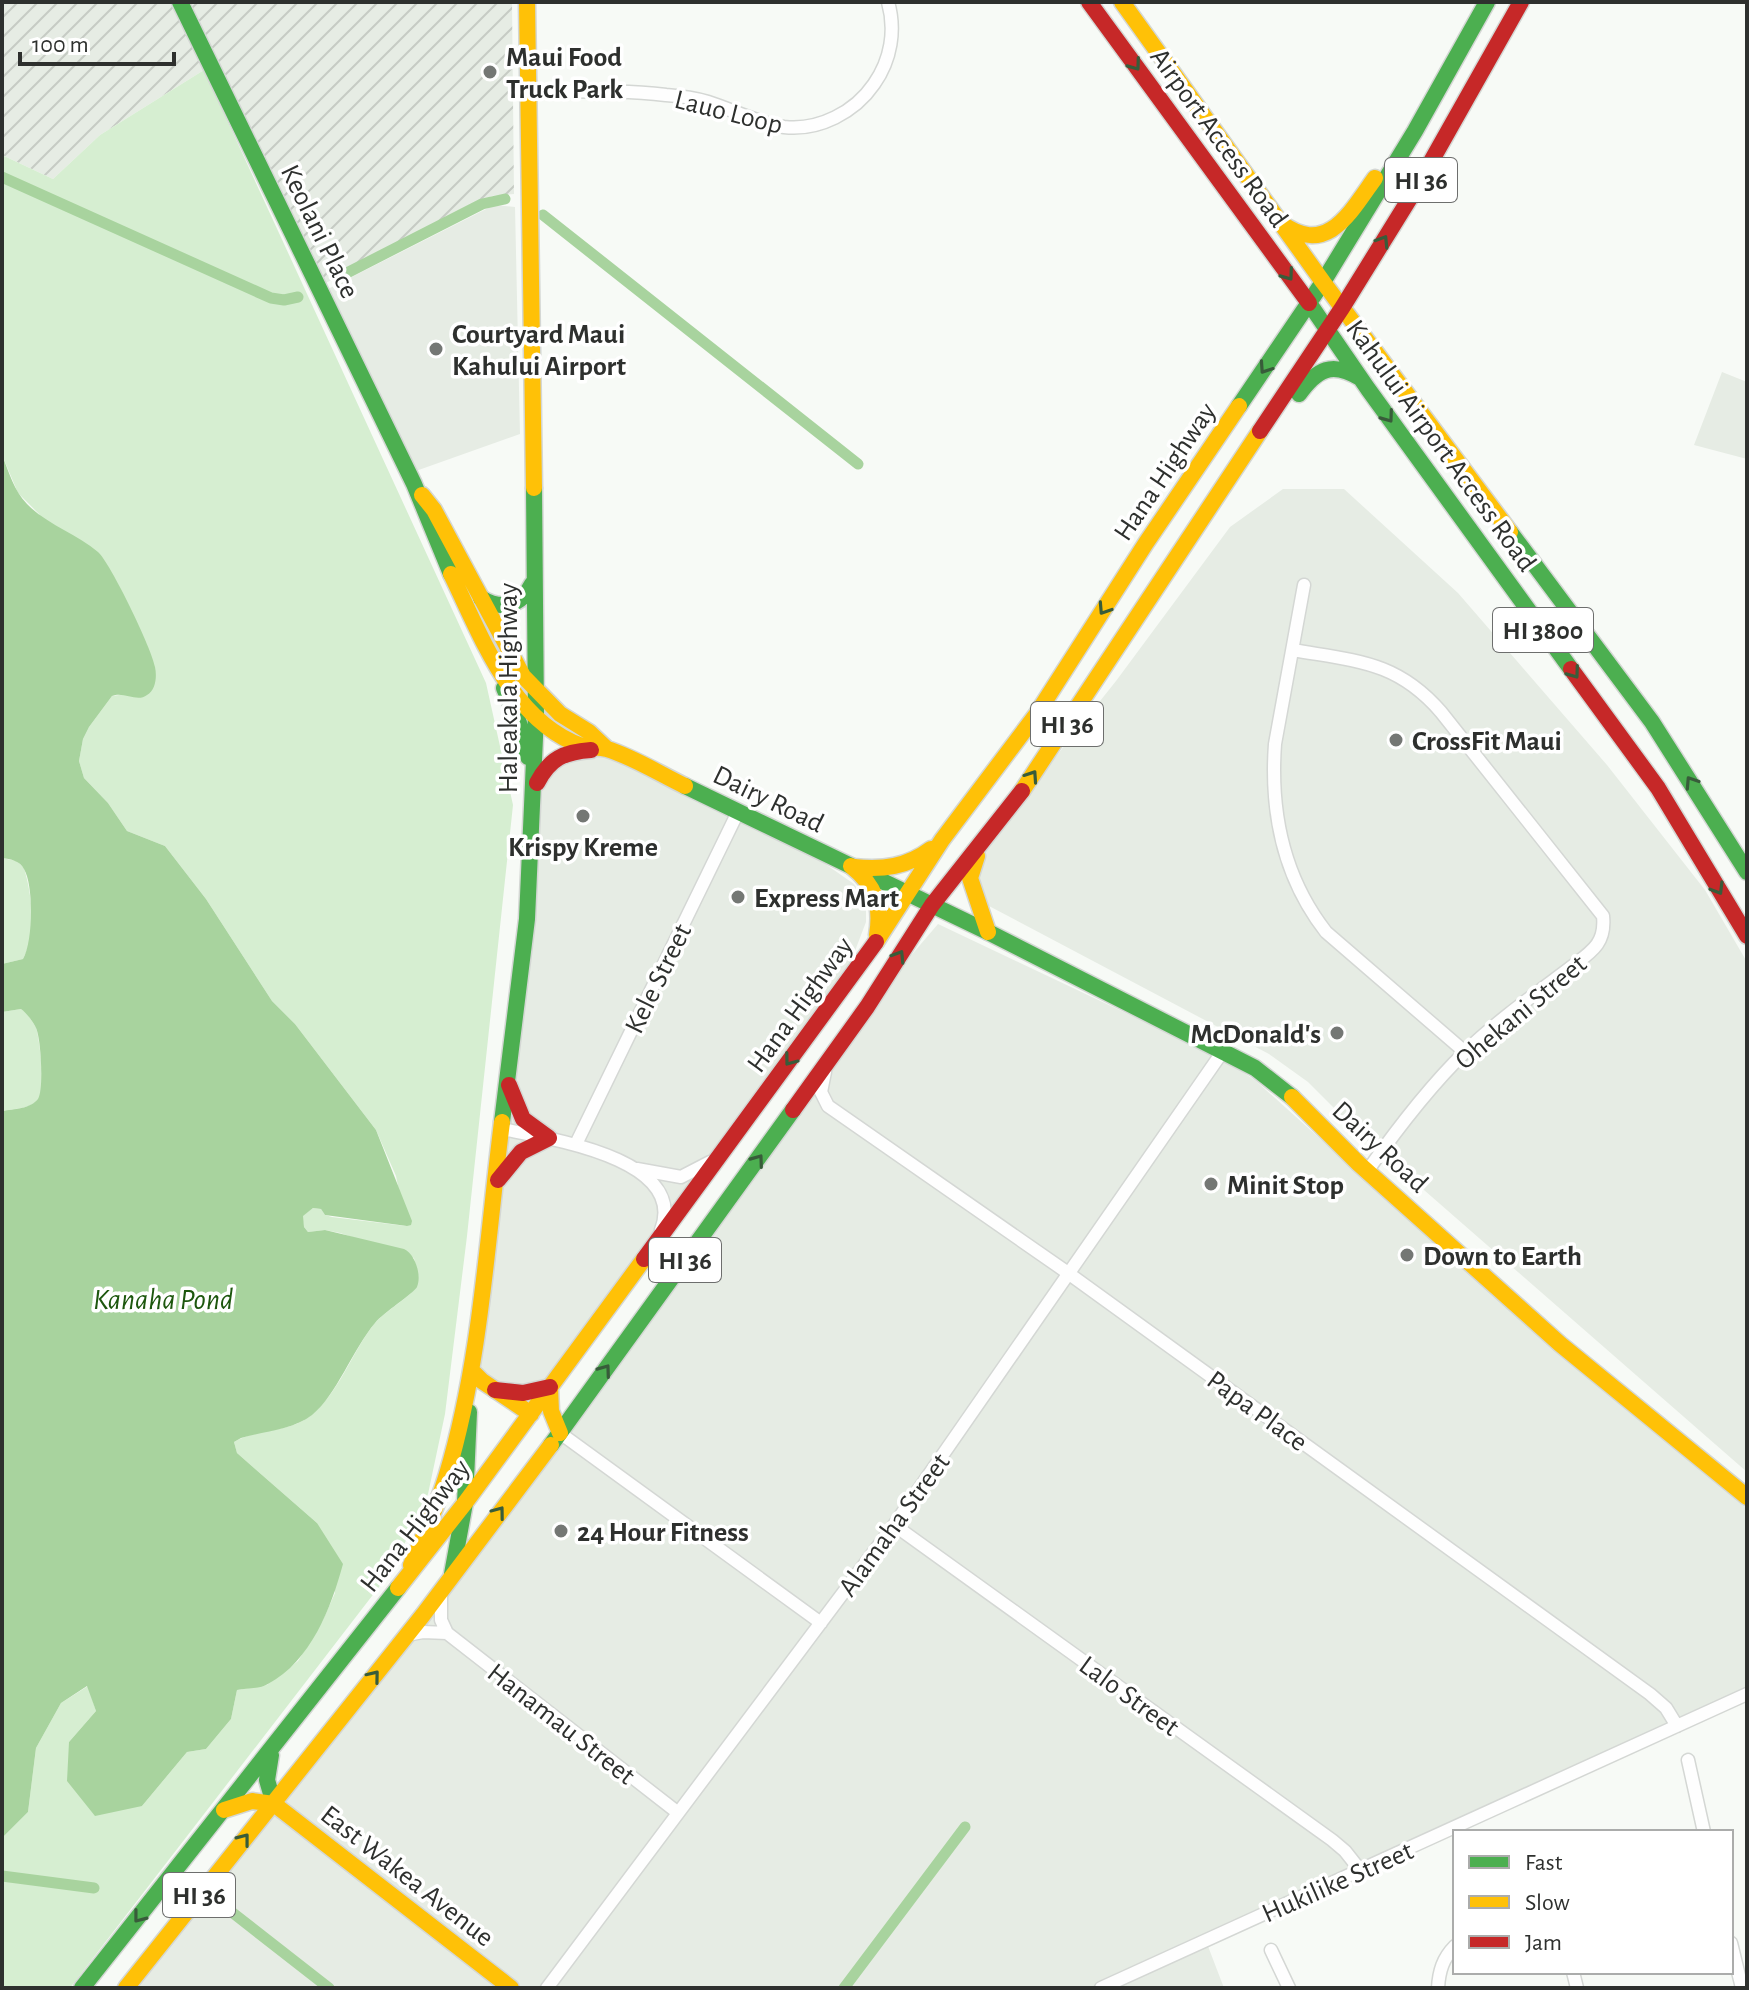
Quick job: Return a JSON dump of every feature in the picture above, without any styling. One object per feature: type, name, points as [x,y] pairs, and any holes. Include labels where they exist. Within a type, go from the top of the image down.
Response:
[{"type":"main road","name":"Keolani Place","points":[[180,2],[414,484],[424,514],[497,668],[536,715]]},
{"type":"main road","name":"Haleakala Highway","points":[[452,1574],[465,1503],[471,1370],[527,919],[534,788],[536,715],[531,680],[534,578],[527,2]]},
{"type":"main road","name":"Airport Access Road","points":[[1089,2],[1309,303]]},
{"type":"main road","name":"Airport Access Road","points":[[1122,2],[1323,282]]},
{"type":"main road","name":"Hana Highway","points":[[82,1988],[465,1503],[868,954],[942,840],[1036,715],[1146,543],[1323,282],[1415,131],[1486,2]]},
{"type":"main road","points":[[1281,223],[1306,237],[1327,233],[1337,226],[1380,169],[1463,29],[1486,2]]},
{"type":"main road","name":"Hana Highway","points":[[126,1988],[274,1804],[560,1433],[826,1065],[932,905],[1036,771],[1342,308],[1415,190],[1521,2]]},
{"type":"main road","name":"Kahului Airport Access Road","points":[[1323,282],[1652,722],[1747,872]]},
{"type":"main road","name":"Kahului Airport Access Road","points":[[1309,303],[1658,788],[1747,936]]},
{"type":"main road","points":[[1143,605],[1198,543],[1311,377],[1327,369],[1344,370],[1359,376],[1368,389]]},
{"type":"main road","name":"Keolani Place","points":[[414,484],[434,510],[478,594],[531,680]]},
{"type":"main road","points":[[453,576],[472,598],[510,671],[531,680]]},
{"type":"main road","points":[[478,594],[495,606],[511,606],[526,596],[534,578]]},
{"type":"main road","points":[[497,668],[521,730],[534,788]]},
{"type":"main road","name":"Dairy Road","points":[[531,680],[560,714],[589,732],[607,749],[988,932],[1252,1066],[1282,1087],[1368,1170],[1560,1344],[1747,1497]]},
{"type":"main road","name":"Dairy Road","points":[[536,715],[552,729],[583,746],[607,749]]},
{"type":"main road","points":[[534,788],[546,765],[560,754],[607,749]]},
{"type":"main road","points":[[986,839],[970,878],[988,932]]},
{"type":"main road","points":[[851,866],[874,870],[900,867],[918,860],[942,840]]},
{"type":"main road","points":[[851,866],[870,880],[878,901],[878,932],[868,954]]},
{"type":"main road","points":[[495,1184],[521,1152],[549,1138],[523,1119],[507,1080]]},
{"type":"main road","name":"Haleakala Highway","points":[[404,1582],[436,1508],[448,1471],[471,1370]]},
{"type":"main road","points":[[471,1370],[495,1390],[560,1433]]},
{"type":"main road","points":[[495,1390],[523,1393],[550,1387],[551,1411],[560,1433]]},
{"type":"main road","name":"HI 36","points":[[274,1804],[267,1790],[266,1779],[268,1762],[275,1745]]},
{"type":"main road","points":[[222,1812],[244,1802],[274,1804]]},
{"type":"main road","name":"East Wakea Avenue","points":[[274,1804],[511,1988]]},
{"type":"street","name":"Lauo Loop","points":[[530,92],[648,92],[704,101],[785,127],[814,125],[847,112],[865,97],[879,78],[891,48],[892,21],[888,2]]},
{"type":"street","points":[[1304,585],[1273,770],[1274,809],[1289,867],[1308,908],[1326,932],[1465,1052]]},
{"type":"street","name":"Ohekani Street","points":[[1293,650],[1375,666],[1418,687],[1603,915],[1604,932],[1593,950],[1465,1052],[1391,1138],[1368,1170]]},
{"type":"street","name":"Kele Street","points":[[576,1144],[738,812]]},
{"type":"street","name":"Alamaha Street","points":[[547,1988],[894,1525],[1223,1051]]},
{"type":"street","points":[[787,1120],[805,1107],[828,1106],[821,1089],[826,1065]]},
{"type":"street","name":"Papa Place","points":[[828,1106],[1068,1273],[1650,1694],[1666,1708],[1677,1726]]},
{"type":"street","points":[[502,1129],[576,1144],[634,1168],[676,1177],[705,1165],[721,1152]]},
{"type":"street","points":[[634,1168],[653,1185],[663,1201],[665,1215],[657,1239]]},
{"type":"street","points":[[560,1433],[821,1623]]},
{"type":"street","name":"Lalo Street","points":[[894,1525],[1332,1840],[1360,1870]]},
{"type":"street","points":[[406,1635],[447,1633],[441,1620],[441,1589]]},
{"type":"street","name":"Hanamau Street","points":[[447,1633],[677,1812]]},
{"type":"street","name":"Hukilike Street","points":[[1105,1987],[1747,1694]]},
{"type":"street","points":[[1688,1760],[1704,1830]]},
{"type":"street","points":[[1438,1988],[1444,1959],[1453,1948]]},
{"type":"street","points":[[1271,1950],[1289,1988]]},
{"type":"street","points":[[1733,1951],[1742,1988]]},
{"type":"shaded area","points":[[2,2],[170,2],[204,70],[100,135],[53,179],[2,155]]},
{"type":"shaded area","points":[[178,2],[512,2],[514,194],[492,196],[320,286]]},
{"type":"shaded area","points":[[204,70],[486,683],[513,805],[467,1236],[445,1414],[428,1494],[392,1570],[70,1988],[2,1988],[2,1838],[28,1812],[36,1748],[61,1703],[88,1686],[96,1711],[69,1742],[142,1806],[187,1752],[206,1749],[231,1719],[237,1690],[267,1685],[298,1661],[322,1622],[335,1593],[317,1523],[237,1453],[234,1442],[292,1425],[310,1416],[329,1397],[374,1324],[412,1292],[417,1281],[414,1258],[340,1233],[325,1230],[308,1232],[304,1227],[302,1216],[313,1208],[321,1209],[325,1215],[332,1217],[406,1226],[396,1176],[376,1130],[295,1024],[272,1001],[206,899],[165,846],[127,831],[108,803],[84,778],[79,761],[89,727],[112,696],[131,696],[39,514],[18,493],[2,455],[2,155],[53,179],[100,135]]},
{"type":"shaded area","points":[[494,205],[515,207],[520,434],[413,472],[326,290]]},
{"type":"shaded area","points":[[1722,372],[1747,382],[1747,459],[1694,445]]},
{"type":"shaded area","points":[[1283,489],[1344,489],[1458,593],[1607,765],[1705,890],[1747,962],[1747,1472],[1361,1135],[1308,1082],[1269,1054],[989,906],[977,885],[979,853],[1116,681],[1230,527]]},
{"type":"shaded area","points":[[607,749],[778,831],[854,884],[866,902],[866,922],[837,998],[531,1414],[471,1370],[534,788],[546,765]]},
{"type":"shaded area","points":[[2,858],[17,861],[24,868],[32,926],[23,959],[2,964]]},
{"type":"shaded area","points":[[938,924],[1225,1060],[1256,1081],[1366,1180],[1747,1496],[1747,1694],[1206,1941],[1224,1988],[124,1988],[274,1804],[867,1007]]},
{"type":"shaded area","points":[[25,1010],[37,1031],[42,1087],[38,1100],[31,1105],[2,1111],[2,1012]]},
{"type":"water","name":"Kanaha Pond","points":[[2,455],[22,499],[104,559],[130,607],[155,667],[155,682],[150,693],[139,698],[112,696],[89,727],[79,761],[84,778],[108,803],[127,831],[165,846],[206,899],[272,1001],[295,1024],[376,1130],[412,1221],[407,1226],[325,1215],[321,1209],[313,1208],[303,1216],[304,1227],[308,1232],[325,1230],[404,1249],[414,1260],[419,1277],[415,1290],[375,1323],[321,1407],[304,1420],[287,1427],[234,1442],[237,1453],[317,1523],[343,1564],[325,1615],[307,1648],[283,1674],[268,1684],[237,1690],[231,1719],[206,1749],[187,1752],[142,1806],[95,1816],[67,1781],[69,1742],[96,1711],[87,1686],[61,1703],[36,1748],[28,1812],[2,1838],[2,1111],[35,1102],[40,1094],[41,1075],[38,1034],[34,1023],[21,1009],[2,1012],[2,964],[23,959],[29,940],[31,914],[24,869],[15,861],[2,858]]},
{"type":"waterway","points":[[2,177],[271,298],[284,300],[298,297]]},
{"type":"waterway","points":[[337,278],[482,204],[505,199]]},
{"type":"waterway","points":[[543,215],[858,464]]},
{"type":"waterway","points":[[844,1988],[965,1827]]},
{"type":"waterway","points":[[2,1876],[94,1888]]},
{"type":"waterway","points":[[224,1906],[329,1988]]},
{"type":"traffic: fast","points":[[180,2],[414,484],[451,574]]},
{"type":"traffic: fast","points":[[1239,406],[1323,282],[1415,131],[1487,2]]},
{"type":"traffic: fast","points":[[1309,303],[1571,669]]},
{"type":"traffic: fast","points":[[1299,394],[1312,379],[1326,370],[1341,370],[1360,378]]},
{"type":"traffic: fast","points":[[502,1122],[527,919],[536,715],[534,488]]},
{"type":"traffic: fast","points":[[1510,532],[1652,722],[1747,872]]},
{"type":"traffic: fast","points":[[481,598],[496,604],[510,604],[517,602],[532,584]]},
{"type":"traffic: fast","points":[[504,688],[519,723],[528,757]]},
{"type":"traffic: fast","points":[[685,786],[988,932],[1255,1068],[1292,1097]]},
{"type":"traffic: fast","points":[[551,1445],[793,1110]]},
{"type":"traffic: fast","points":[[452,1574],[465,1503],[469,1412]]},
{"type":"traffic: fast","points":[[82,1988],[398,1588]]},
{"type":"traffic: fast","points":[[271,1755],[267,1780],[274,1804]]},
{"type":"traffic: slow","points":[[527,2],[534,488]]},
{"type":"traffic: slow","points":[[1122,2],[1323,282]]},
{"type":"traffic: slow","points":[[1281,223],[1297,232],[1312,235],[1324,233],[1346,217],[1375,178]]},
{"type":"traffic: slow","points":[[1323,282],[1510,532]]},
{"type":"traffic: slow","points":[[876,942],[942,840],[1036,715],[1146,543],[1239,406]]},
{"type":"traffic: slow","points":[[1022,791],[1260,431]]},
{"type":"traffic: slow","points":[[422,495],[434,510],[523,676],[560,714],[589,732],[607,749]]},
{"type":"traffic: slow","points":[[451,574],[501,674],[536,717],[557,734],[582,746],[617,752],[685,786]]},
{"type":"traffic: slow","points":[[854,867],[894,866],[913,860],[931,849]]},
{"type":"traffic: slow","points":[[977,856],[970,878],[988,932]]},
{"type":"traffic: slow","points":[[851,866],[875,896],[877,935]]},
{"type":"traffic: slow","points":[[1292,1097],[1359,1164],[1560,1344],[1747,1497]]},
{"type":"traffic: slow","points":[[411,1565],[443,1486],[468,1388],[482,1300],[502,1122]]},
{"type":"traffic: slow","points":[[398,1588],[465,1503],[644,1259]]},
{"type":"traffic: slow","points":[[471,1370],[531,1414]]},
{"type":"traffic: slow","points":[[550,1387],[551,1411],[560,1433]]},
{"type":"traffic: slow","points":[[126,1988],[423,1615],[551,1445]]},
{"type":"traffic: slow","points":[[224,1810],[252,1801],[274,1804]]},
{"type":"traffic: slow","points":[[274,1804],[511,1988]]},
{"type":"traffic: jam","points":[[1089,2],[1309,303]]},
{"type":"traffic: jam","points":[[1260,431],[1342,308],[1415,190],[1521,2]]},
{"type":"traffic: jam","points":[[1571,669],[1658,788],[1747,936]]},
{"type":"traffic: jam","points":[[537,783],[547,768],[559,758],[573,752],[591,750]]},
{"type":"traffic: jam","points":[[793,1110],[867,1007],[932,905],[1022,791]]},
{"type":"traffic: jam","points":[[644,1259],[876,942]]},
{"type":"traffic: jam","points":[[509,1085],[523,1119],[549,1138]]},
{"type":"traffic: jam","points":[[498,1180],[521,1152],[549,1138]]},
{"type":"traffic: jam","points":[[495,1390],[523,1393],[550,1387]]},
{"type":"place","name":"Maui Food Truck Park","points":[[490,72]]},
{"type":"place","name":"Courtyard Maui Kahului Airport","points":[[436,349]]},
{"type":"place","name":"CrossFit Maui","points":[[1396,740]]},
{"type":"place","name":"Krispy Kreme","points":[[583,816]]},
{"type":"place","name":"Express Mart","points":[[738,897]]},
{"type":"place","name":"McDonald's","points":[[1337,1033]]},
{"type":"place","name":"Minit Stop","points":[[1211,1184]]},
{"type":"place","name":"Down to Earth","points":[[1407,1255]]},
{"type":"place","name":"24 Hour Fitness","points":[[561,1531]]}]
